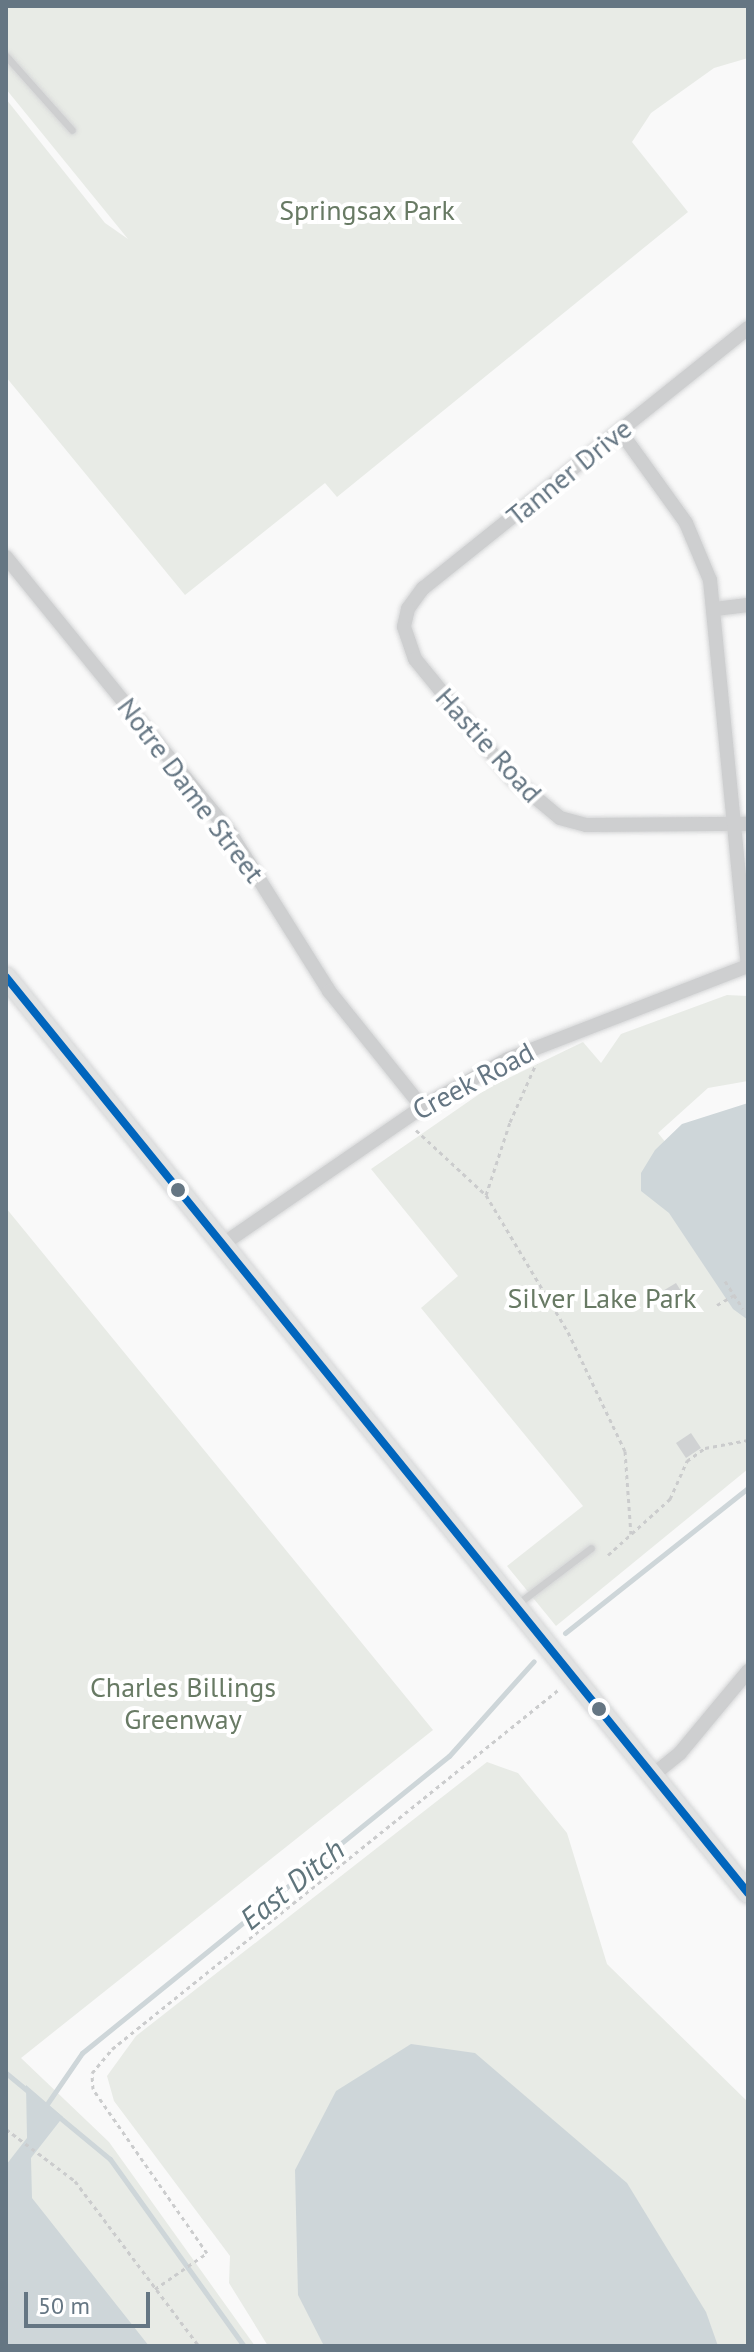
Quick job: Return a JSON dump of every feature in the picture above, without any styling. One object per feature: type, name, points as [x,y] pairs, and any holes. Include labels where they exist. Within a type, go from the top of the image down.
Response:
[{"type":"street","name":"Tanner Drive","points":[[404,627],[408,609],[423,588],[748,328]]},
{"type":"street","points":[[620,431],[686,523],[715,609],[742,825],[748,966]]},
{"type":"street","name":"Notre Dame Street","points":[[6,557],[230,833],[329,991],[422,1107]]},
{"type":"street","points":[[715,609],[748,605]]},
{"type":"street","name":"Hastie Road","points":[[404,627],[415,659],[454,707],[521,788],[560,818],[586,825],[742,825]]},
{"type":"street","name":"Creek Road","points":[[223,1244],[422,1107],[546,1043],[748,966]]},
{"type":"street","points":[[6,977],[748,1893]]},
{"type":"street","points":[[653,1775],[680,1753],[748,1671]]},
{"type":"lane","points":[[6,56],[72,130]]},
{"type":"lane","points":[[515,1606],[591,1548]]},
{"type":"path","points":[[486,1195],[510,1122],[546,1043]]},
{"type":"path","points":[[419,1135],[486,1195],[568,1332],[625,1451],[631,1534]]},
{"type":"path","points":[[725,1281],[743,1309]]},
{"type":"path","points":[[717,1305],[734,1295]]},
{"type":"path","points":[[608,1555],[670,1499],[687,1461],[705,1448],[748,1440]]},
{"type":"path","points":[[155,2289],[207,2253],[93,2089],[92,2073],[112,2049],[561,1688]]},
{"type":"path","points":[[6,2129],[75,2181],[199,2346]]},
{"type":"green space","name":"Springsax Park","points":[[6,6],[748,6],[748,58],[714,68],[651,113],[632,142],[688,212],[337,497],[325,483],[185,595],[6,377],[6,99],[105,223],[128,239],[6,89]]},
{"type":"green space","name":"Silver Lake Park","points":[[727,995],[748,996],[748,1081],[708,1088],[658,1133],[748,1244],[748,1469],[556,1626],[507,1566],[583,1506],[421,1308],[458,1276],[371,1169],[488,1088],[583,1042],[601,1063],[621,1034]]},
{"type":"green space","name":"Charles Billings Greenway","points":[[6,1208],[433,1730],[21,2058],[109,2142],[255,2346],[6,2346]]},
{"type":"green space","points":[[487,1762],[518,1773],[567,1833],[607,1964],[748,2102],[748,2346],[268,2346],[229,2283],[230,2256],[114,2101],[107,2076],[136,2036]]},
{"type":"shaded area","points":[[748,1103],[748,1320],[733,1309],[669,1213],[641,1191],[641,1173],[655,1150],[682,1124]]},
{"type":"shaded area","points":[[411,2044],[475,2053],[627,2183],[706,2312],[718,2346],[324,2346],[298,2295],[295,2170],[336,2091]]},
{"type":"shaded area","points":[[26,2085],[63,2117],[31,2158],[32,2198],[149,2346],[6,2346],[6,2165],[27,2138]]},
{"type":"building","points":[[676,1283],[686,1299],[670,1308],[661,1292]]},
{"type":"building","points":[[691,1433],[701,1448],[686,1458],[676,1443]]},
{"type":"waterway","name":"East Ditch","points":[[565,1633],[748,1488]]},
{"type":"waterway","name":"East Ditch","points":[[47,2104],[82,2053],[449,1756],[534,1661]]},
{"type":"waterway","points":[[6,2073],[110,2159],[244,2346]]},
{"type":"transit line","points":[[6,977],[748,1893]]}]
